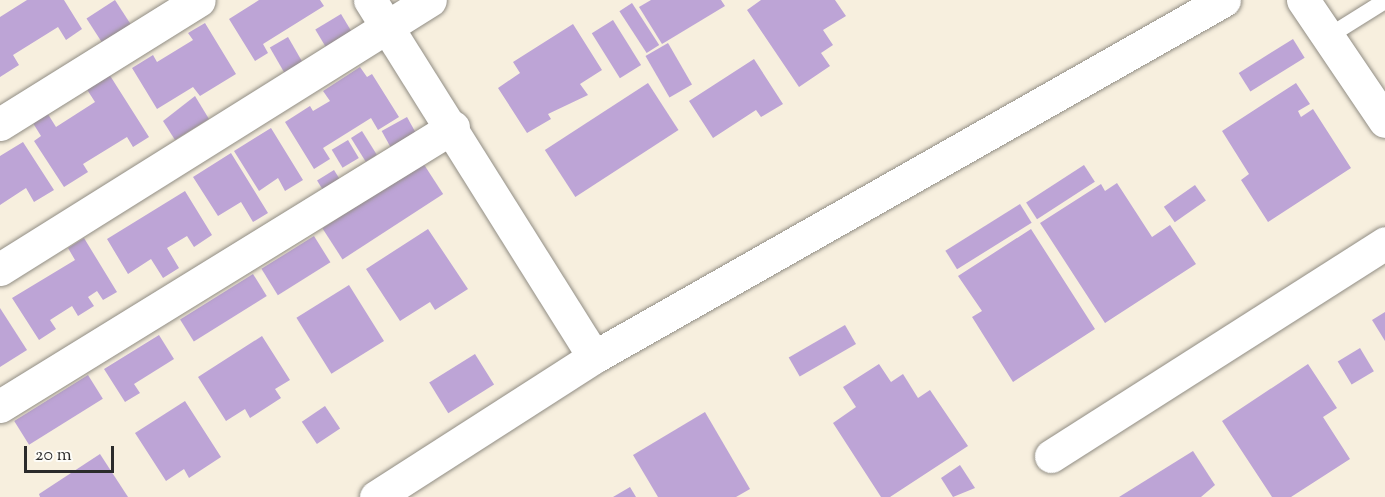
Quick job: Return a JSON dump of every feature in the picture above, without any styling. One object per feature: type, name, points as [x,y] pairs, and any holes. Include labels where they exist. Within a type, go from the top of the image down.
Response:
[{"type":"street","points":[[0,124],[199,0]]},
{"type":"street","points":[[370,0],[453,127],[594,357]]},
{"type":"street","points":[[0,269],[389,28],[430,0]]},
{"type":"street","points":[[376,497],[594,357],[1224,0]]},
{"type":"street","points":[[1303,0],[1385,121]]},
{"type":"street","points":[[0,406],[453,127]]},
{"type":"street","points":[[1051,456],[1385,243]]},
{"type":"lane","points":[[1329,36],[1385,1]]},
{"type":"building","points":[[27,0],[64,0],[82,29],[66,40],[58,27],[13,55],[19,65],[0,77],[0,17]]},
{"type":"building","points":[[115,0],[131,25],[103,44],[86,19]]},
{"type":"building","points":[[259,0],[320,0],[324,6],[263,44],[268,53],[255,61],[229,19]]},
{"type":"building","points":[[651,0],[721,0],[725,6],[662,44],[639,7]]},
{"type":"building","points":[[761,0],[835,0],[846,16],[823,30],[833,45],[821,53],[830,66],[799,87],[747,10]]},
{"type":"building","points":[[632,3],[659,45],[647,53],[619,11]]},
{"type":"building","points":[[341,14],[353,34],[327,49],[315,29]]},
{"type":"building","points":[[613,20],[641,65],[620,78],[592,33]]},
{"type":"building","points":[[205,23],[236,74],[200,96],[193,87],[157,109],[132,68],[153,55],[157,62],[193,40],[188,33]]},
{"type":"building","points":[[573,24],[602,70],[580,84],[588,95],[548,114],[551,119],[527,133],[498,88],[520,73],[513,62]]},
{"type":"building","points":[[288,37],[305,66],[287,77],[270,48]]},
{"type":"building","points":[[1293,39],[1305,58],[1250,92],[1239,73]]},
{"type":"building","points":[[668,43],[692,85],[669,98],[645,56]]},
{"type":"building","points":[[754,59],[783,104],[761,117],[756,110],[713,138],[689,101]]},
{"type":"building","points":[[360,67],[367,77],[372,74],[399,117],[378,130],[371,118],[323,148],[330,159],[314,169],[285,122],[310,106],[313,111],[330,101],[323,91]]},
{"type":"building","points":[[109,74],[149,137],[133,147],[127,137],[83,164],[88,172],[64,187],[34,141],[41,136],[31,120],[46,111],[56,127],[95,102],[86,88]]},
{"type":"building","points":[[648,83],[678,130],[575,197],[545,150]]},
{"type":"building","points":[[1296,83],[1310,104],[1298,111],[1301,117],[1313,109],[1351,168],[1268,222],[1241,180],[1249,174],[1222,131]]},
{"type":"building","points":[[195,96],[209,119],[175,140],[163,121]]},
{"type":"building","points":[[407,117],[416,133],[390,147],[382,131]]},
{"type":"building","points":[[271,128],[303,180],[285,191],[278,178],[259,191],[234,151]]},
{"type":"building","points":[[362,131],[377,155],[366,162],[351,138]]},
{"type":"building","points":[[348,140],[359,158],[343,168],[332,150]]},
{"type":"building","points":[[23,142],[54,190],[34,202],[26,188],[0,205],[0,156]]},
{"type":"building","points":[[231,153],[268,213],[253,222],[241,202],[218,216],[193,177]]},
{"type":"building","points":[[423,163],[443,194],[343,259],[322,228]]},
{"type":"building","points":[[1084,165],[1095,182],[1037,219],[1026,203]]},
{"type":"building","points":[[334,170],[342,183],[325,193],[317,181]]},
{"type":"building","points":[[1117,183],[1152,237],[1170,225],[1196,264],[1105,323],[1040,223],[1101,184],[1105,191]]},
{"type":"building","points":[[1195,185],[1206,201],[1175,222],[1164,207]]},
{"type":"building","points":[[185,191],[212,235],[194,247],[187,236],[167,248],[179,268],[163,278],[151,259],[128,274],[107,239]]},
{"type":"building","points":[[1020,204],[1032,223],[957,269],[945,251]]},
{"type":"building","points":[[428,229],[468,289],[435,310],[430,302],[400,321],[366,269]]},
{"type":"building","points":[[1031,229],[1095,329],[1013,382],[972,317],[982,311],[958,276]]},
{"type":"building","points":[[314,236],[330,262],[278,295],[261,269]]},
{"type":"building","points":[[84,238],[117,292],[103,300],[97,291],[88,297],[94,306],[78,316],[72,306],[50,320],[56,329],[39,340],[12,298],[75,260],[68,248]]},
{"type":"building","points":[[253,274],[267,296],[194,342],[180,320]]},
{"type":"building","points":[[349,285],[384,341],[331,374],[296,318]]},
{"type":"building","points":[[0,308],[27,350],[0,367]]},
{"type":"building","points":[[1385,312],[1385,341],[1372,320]]},
{"type":"building","points":[[845,325],[856,344],[800,377],[789,358]]},
{"type":"building","points":[[159,335],[174,359],[134,384],[140,393],[125,402],[104,369]]},
{"type":"building","points":[[262,336],[290,380],[275,389],[281,398],[250,418],[245,409],[226,421],[198,377]]},
{"type":"building","points":[[1360,348],[1374,371],[1352,385],[1338,361]]},
{"type":"building","points":[[475,354],[494,385],[448,413],[429,383]]},
{"type":"building","points":[[879,364],[891,382],[903,374],[918,398],[930,390],[968,446],[890,497],[881,497],[833,423],[856,407],[843,387]]},
{"type":"building","points":[[1308,364],[1337,408],[1323,417],[1350,459],[1291,497],[1272,497],[1222,421]]},
{"type":"building","points":[[88,375],[103,399],[29,445],[14,421]]},
{"type":"building","points":[[185,401],[221,457],[189,478],[184,469],[166,481],[135,433]]},
{"type":"building","points":[[325,406],[340,428],[317,444],[302,422]]},
{"type":"building","points":[[705,412],[750,489],[736,497],[658,497],[633,455]]},
{"type":"building","points":[[1193,451],[1215,485],[1201,497],[1119,497]]},
{"type":"building","points":[[100,454],[128,497],[40,497],[39,494]]},
{"type":"building","points":[[960,465],[975,488],[953,497],[941,478]]},
{"type":"building","points":[[630,487],[636,497],[613,497]]}]
